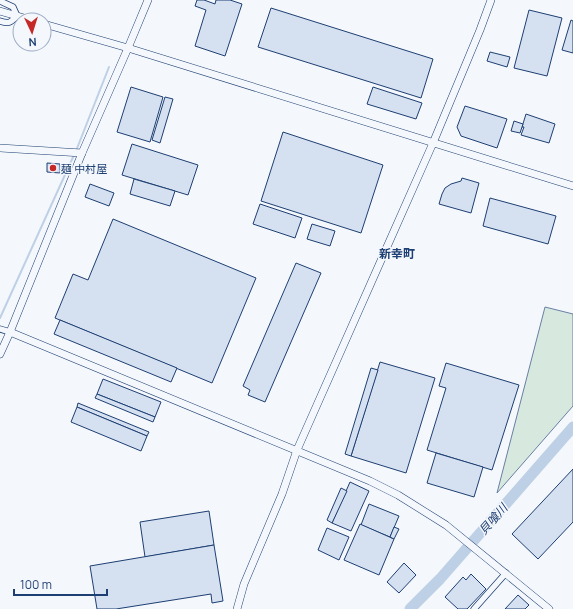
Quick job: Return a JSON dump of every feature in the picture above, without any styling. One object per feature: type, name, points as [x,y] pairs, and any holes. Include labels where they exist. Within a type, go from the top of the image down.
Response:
[{"type":"street","points":[[0,354],[82,153],[148,0]]},
{"type":"street","points":[[236,609],[244,584],[282,494],[297,450],[433,143],[491,0]]},
{"type":"street","points":[[0,1],[13,7],[15,12]]},
{"type":"street","points":[[0,11],[12,15]]},
{"type":"street","points":[[0,21],[7,23],[12,21]]},
{"type":"street","points":[[52,26],[128,48],[573,186]]},
{"type":"street","points":[[0,148],[82,153]]},
{"type":"street","points":[[0,329],[297,450],[370,481],[398,495],[436,518],[550,609]]},
{"type":"street","points":[[474,609],[506,573]]},
{"type":"shaded area","points":[[545,307],[573,314],[573,406],[497,493]]},
{"type":"building","points":[[197,0],[204,0],[215,4],[216,0],[230,0],[242,4],[225,56],[195,46],[206,10],[195,6]]},
{"type":"building","points":[[271,8],[433,59],[421,98],[258,47]]},
{"type":"building","points":[[529,10],[562,18],[547,76],[514,68]]},
{"type":"building","points":[[571,20],[573,21],[573,53],[562,50]]},
{"type":"building","points":[[490,52],[510,57],[507,67],[487,61]]},
{"type":"building","points":[[131,87],[163,97],[150,142],[117,132]]},
{"type":"building","points":[[373,87],[422,103],[416,119],[367,104]]},
{"type":"building","points":[[165,97],[173,99],[160,143],[152,140]]},
{"type":"building","points":[[465,106],[507,119],[497,148],[461,136],[457,127]]},
{"type":"building","points":[[526,114],[555,124],[549,143],[521,135]]},
{"type":"building","points":[[514,121],[523,124],[520,133],[511,131]]},
{"type":"building","points":[[283,132],[383,165],[361,233],[261,201]]},
{"type":"building","points":[[132,144],[198,165],[188,195],[122,175]]},
{"type":"building","name":"麺 中村屋","points":[[47,163],[60,164],[60,173],[47,172]]},
{"type":"building","points":[[462,178],[479,183],[471,213],[439,204],[445,188],[451,184],[461,181]]},
{"type":"building","points":[[134,179],[175,191],[170,206],[130,194]]},
{"type":"building","points":[[90,184],[114,193],[109,206],[85,197]]},
{"type":"building","points":[[490,198],[556,216],[548,244],[483,226]]},
{"type":"building","points":[[260,204],[302,218],[295,238],[253,224]]},
{"type":"building","points":[[113,219],[256,278],[212,383],[55,318],[73,274],[88,280]]},
{"type":"building","points":[[312,224],[335,231],[330,246],[307,239]]},
{"type":"building","points":[[296,263],[321,273],[265,402],[248,395],[250,390],[243,386]]},
{"type":"building","points":[[60,320],[177,368],[171,382],[54,334]]},
{"type":"building","points":[[380,362],[435,378],[406,473],[351,456]]},
{"type":"building","points":[[446,363],[519,385],[492,470],[427,450],[446,388],[439,386]]},
{"type":"building","points":[[371,368],[378,370],[351,456],[345,454]]},
{"type":"building","points":[[103,379],[161,402],[155,417],[97,394]]},
{"type":"building","points":[[97,394],[155,417],[153,422],[95,398]]},
{"type":"building","points":[[78,403],[149,432],[147,436],[77,407]]},
{"type":"building","points":[[77,407],[147,436],[141,451],[71,422]]},
{"type":"building","points":[[436,453],[483,467],[474,497],[427,483]]},
{"type":"building","points":[[573,469],[573,522],[538,559],[512,534]]},
{"type":"building","points":[[350,482],[369,491],[351,531],[332,523]]},
{"type":"building","points":[[341,488],[347,491],[332,523],[327,520]]},
{"type":"building","points":[[369,504],[399,516],[390,537],[361,525]]},
{"type":"building","points":[[209,511],[214,545],[145,557],[140,522]]},
{"type":"building","points":[[360,524],[394,539],[379,575],[344,560]]},
{"type":"building","points":[[394,527],[399,529],[394,539],[390,537]]},
{"type":"building","points":[[327,528],[349,537],[339,560],[318,550]]},
{"type":"building","points":[[214,545],[223,601],[212,603],[211,594],[116,609],[97,609],[90,566]]},
{"type":"building","points":[[404,563],[416,575],[399,593],[387,582]]},
{"type":"building","points":[[471,574],[486,589],[467,609],[458,609],[445,597],[463,577],[466,580]]},
{"type":"building","points":[[518,595],[529,605],[525,609],[505,609]]},
{"type":"waterway","points":[[76,151],[109,67]]},
{"type":"waterway","points":[[0,318],[74,155]]},
{"type":"waterway","name":"貝喰川","points":[[410,609],[440,579],[573,427]]},
{"type":"place","name":"麺 中村屋","points":[[53,168]]},
{"type":"district","name":"新幸町","points":[[397,253]]}]
